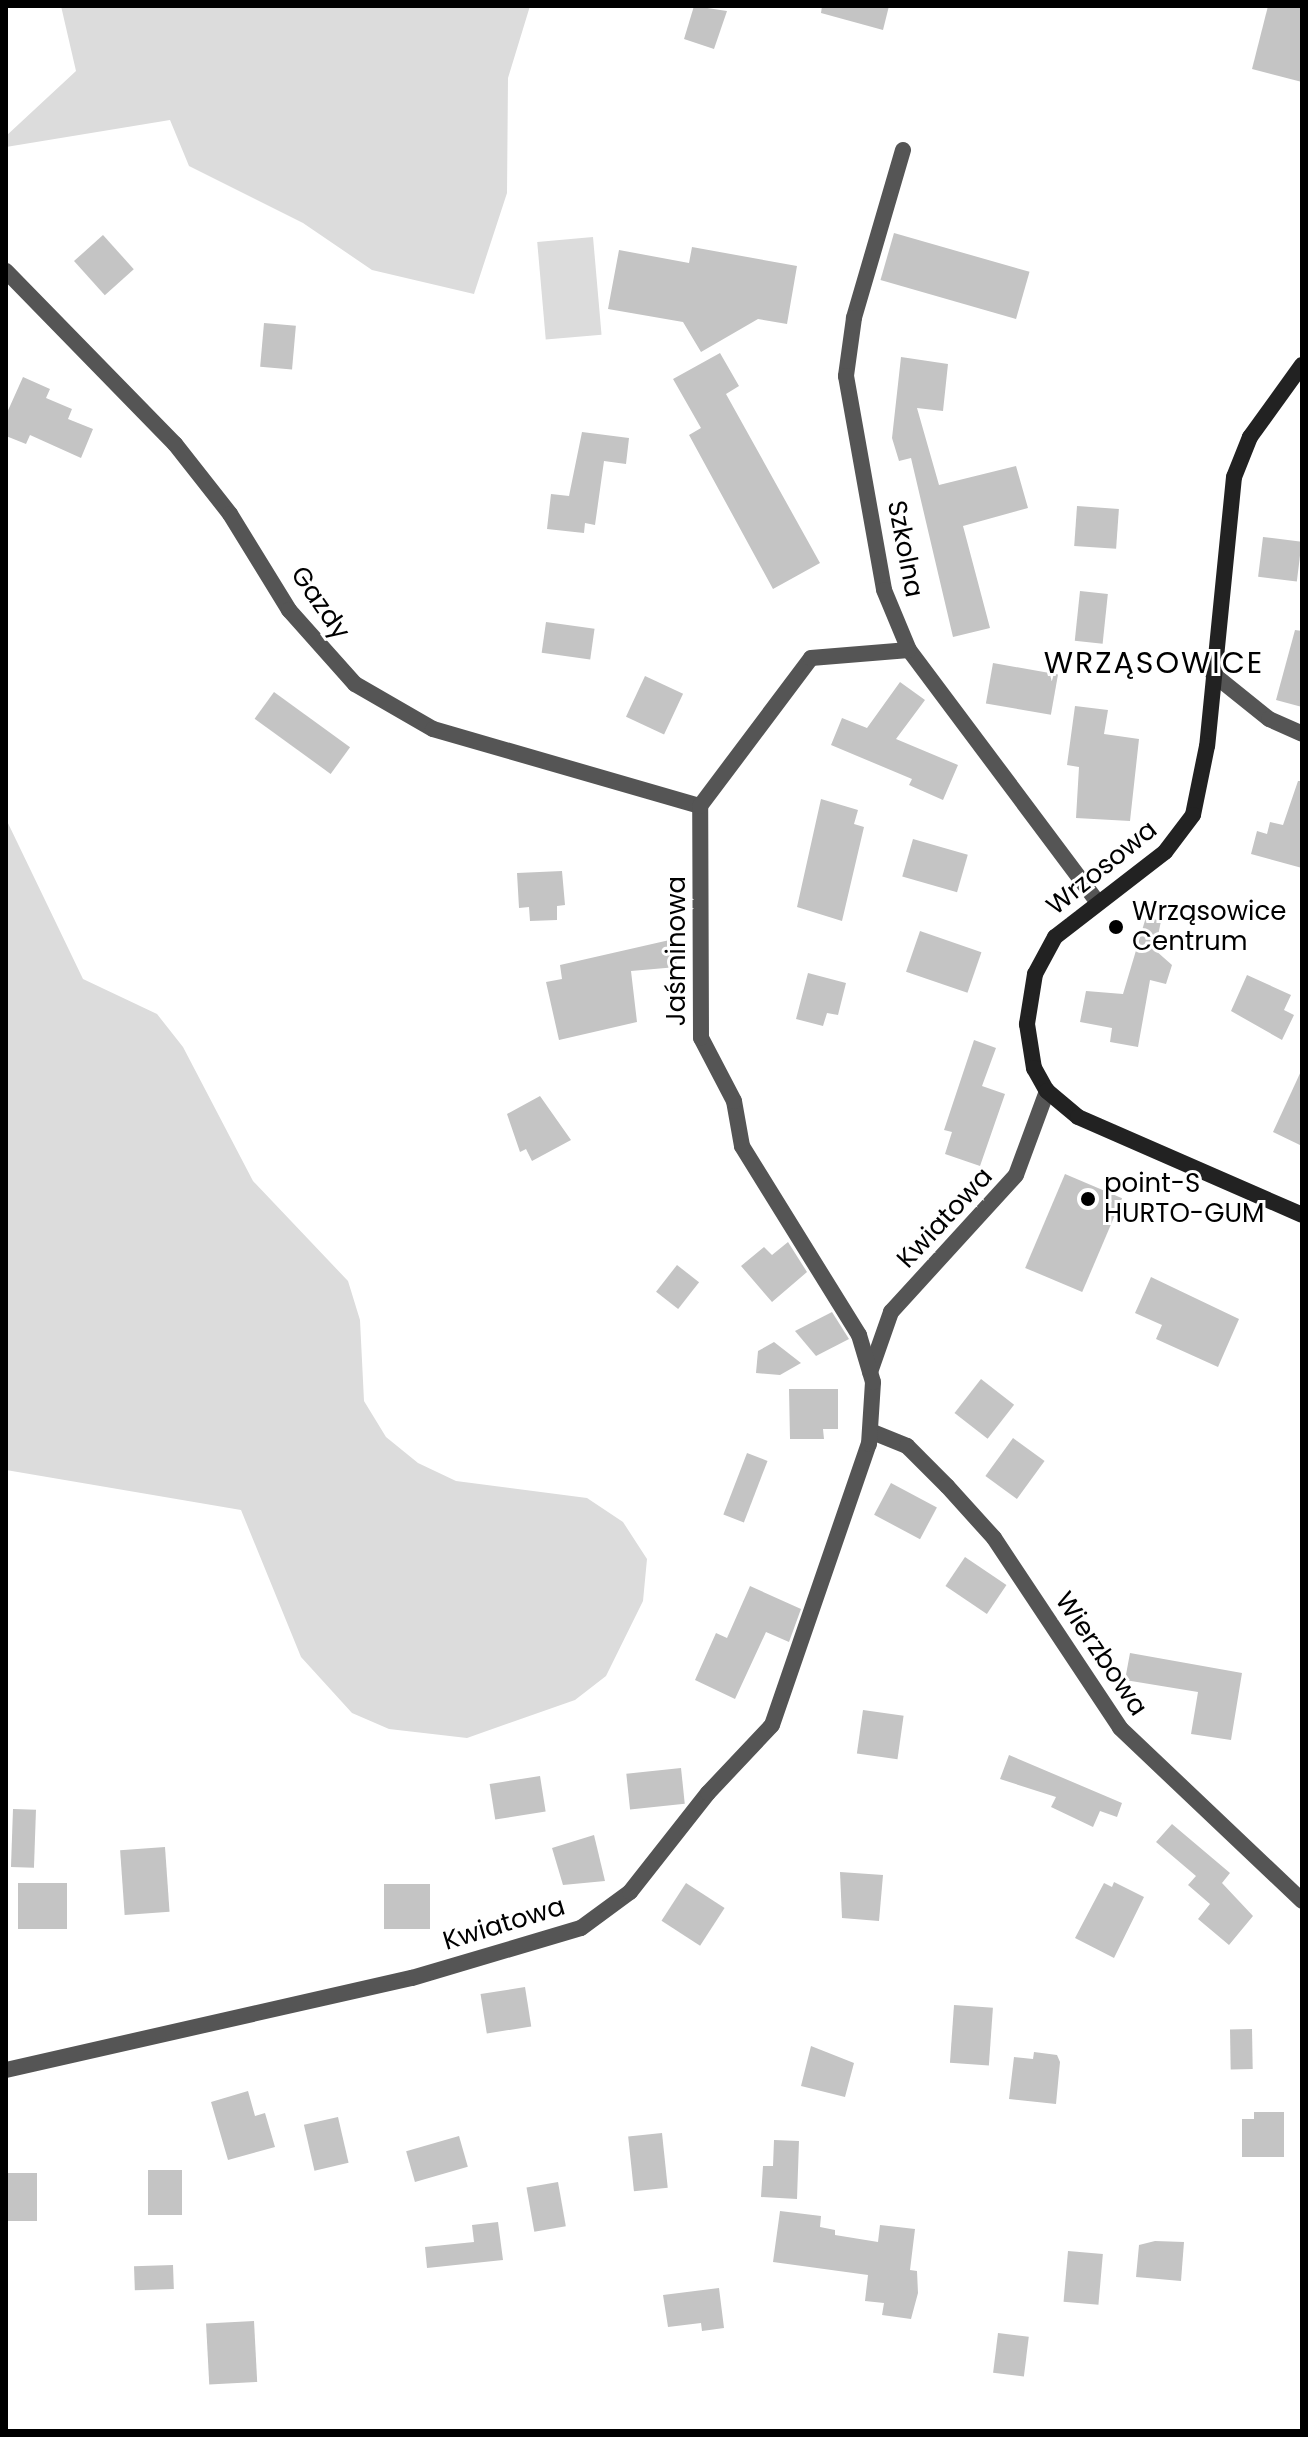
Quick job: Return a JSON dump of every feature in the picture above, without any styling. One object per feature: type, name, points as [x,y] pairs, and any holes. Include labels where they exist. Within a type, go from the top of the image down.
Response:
[{"type":"street","name":"Szkolna","points":[[903,150],[854,318],[846,376],[884,590],[909,650],[1097,901]]},
{"type":"street","name":"Gazdy","points":[[6,271],[175,444],[230,514],[289,610],[355,684],[433,729],[700,806]]},
{"type":"street","name":"Wrzosowa","points":[[1047,1091],[1028,1045],[1035,974],[1055,937],[1097,901],[1165,852],[1193,815],[1213,674],[1234,477],[1261,418],[1302,365]]},
{"type":"street","points":[[700,806],[811,658],[909,650]]},
{"type":"street","points":[[1213,674],[1269,719],[1302,734]]},
{"type":"street","name":"Jaśminowa","points":[[700,806],[701,1038],[734,1101],[742,1146],[859,1335],[870,1372],[870,1431]]},
{"type":"street","points":[[1047,1091],[1100,1129],[1302,1215]]},
{"type":"street","name":"Kwiatowa","points":[[870,1372],[891,1312],[1016,1175],[1047,1091]]},
{"type":"street","name":"Kwiatowa","points":[[6,2070],[412,1978],[581,1928],[630,1892],[708,1793],[772,1725],[795,1672],[870,1431]]},
{"type":"street","name":"Wierzbowa","points":[[870,1431],[907,1446],[947,1486],[994,1538],[1120,1728],[1302,1901]]},
{"type":"shaded area","points":[[61,6],[530,6],[508,78],[507,193],[474,294],[372,270],[303,223],[189,166],[170,120],[6,147],[6,136],[76,71]]},
{"type":"shaded area","points":[[593,237],[602,335],[546,340],[537,242]]},
{"type":"shaded area","points":[[6,819],[83,979],[157,1014],[183,1047],[253,1181],[348,1281],[360,1320],[364,1401],[386,1437],[418,1463],[456,1481],[587,1498],[623,1522],[647,1559],[643,1601],[606,1676],[575,1700],[467,1738],[389,1729],[352,1713],[301,1657],[241,1510],[6,1470]]},
{"type":"building","points":[[694,6],[727,11],[714,49],[684,39]]},
{"type":"building","points":[[822,6],[889,6],[883,30],[821,13]]},
{"type":"building","points":[[1268,6],[1302,6],[1302,82],[1252,69]]},
{"type":"building","points":[[894,233],[1030,272],[1016,319],[880,280]]},
{"type":"building","points":[[103,235],[134,269],[105,295],[74,261]]},
{"type":"building","points":[[692,247],[797,266],[787,324],[758,319],[701,352],[683,322],[608,309],[619,250],[689,263]]},
{"type":"building","points":[[264,323],[296,326],[292,370],[260,367]]},
{"type":"building","points":[[720,353],[739,386],[726,394],[820,563],[773,589],[689,435],[701,428],[673,379]]},
{"type":"building","points":[[901,357],[948,364],[943,411],[917,408],[939,485],[1016,466],[1028,508],[963,526],[990,628],[953,637],[911,458],[899,461],[892,438]]},
{"type":"building","points":[[23,377],[50,389],[46,398],[72,409],[68,419],[93,429],[81,458],[30,435],[26,444],[6,436],[6,415]]},
{"type":"building","points":[[582,432],[629,438],[626,464],[604,461],[595,525],[585,523],[584,533],[547,529],[551,494],[569,496]]},
{"type":"building","points":[[1077,506],[1119,509],[1116,549],[1074,546]]},
{"type":"building","points":[[1263,537],[1302,542],[1297,581],[1258,577]]},
{"type":"building","points":[[1080,591],[1108,594],[1103,644],[1075,641]]},
{"type":"building","points":[[546,622],[595,629],[590,660],[542,653]]},
{"type":"building","points":[[1295,630],[1302,631],[1302,707],[1276,700]]},
{"type":"building","points":[[993,663],[1058,674],[1051,715],[986,703]]},
{"type":"building","points":[[645,676],[683,694],[664,735],[626,717]]},
{"type":"building","points":[[900,682],[925,700],[896,739],[958,765],[943,800],[909,785],[912,779],[831,745],[842,718],[867,728]]},
{"type":"building","points":[[274,692],[350,747],[331,774],[255,719]]},
{"type":"building","points":[[1075,706],[1108,710],[1104,734],[1139,739],[1130,821],[1076,818],[1079,767],[1067,765]]},
{"type":"building","points":[[1298,781],[1302,781],[1302,868],[1251,854],[1257,831],[1267,834],[1270,822],[1283,825]]},
{"type":"building","points":[[821,799],[858,810],[854,824],[864,827],[842,921],[797,907]]},
{"type":"building","points":[[913,839],[968,855],[957,892],[902,876]]},
{"type":"building","points":[[562,871],[565,905],[557,906],[557,920],[530,921],[529,907],[519,908],[517,873]]},
{"type":"building","points":[[1146,917],[1161,921],[1155,950],[1172,965],[1166,984],[1150,980],[1138,1047],[1110,1042],[1112,1028],[1080,1022],[1086,991],[1123,994]]},
{"type":"building","points":[[920,931],[981,952],[967,993],[906,972]]},
{"type":"building","points":[[674,939],[677,967],[631,971],[637,1022],[559,1040],[546,982],[562,979],[560,965]]},
{"type":"building","points":[[808,973],[846,983],[838,1015],[827,1013],[823,1026],[796,1019]]},
{"type":"building","points":[[1247,975],[1291,995],[1284,1010],[1294,1015],[1282,1040],[1231,1011]]},
{"type":"building","points":[[974,1040],[996,1048],[982,1086],[1005,1094],[980,1166],[945,1154],[952,1132],[944,1130]]},
{"type":"building","points":[[1302,1069],[1302,1146],[1273,1132]]},
{"type":"building","points":[[540,1096],[571,1140],[532,1161],[526,1149],[520,1152],[507,1114]]},
{"type":"building","points":[[1065,1174],[1122,1198],[1082,1292],[1025,1268]]},
{"type":"building","points":[[788,1242],[807,1272],[772,1302],[741,1266],[764,1247],[772,1255]]},
{"type":"building","points":[[677,1265],[699,1282],[678,1309],[656,1292]]},
{"type":"building","points":[[1151,1277],[1239,1319],[1218,1367],[1156,1339],[1162,1325],[1135,1313]]},
{"type":"building","points":[[832,1312],[849,1339],[816,1356],[795,1331]]},
{"type":"building","points":[[774,1342],[801,1363],[780,1375],[756,1373],[758,1351]]},
{"type":"building","points":[[981,1379],[1014,1405],[988,1439],[955,1413]]},
{"type":"building","points":[[789,1389],[838,1389],[838,1429],[823,1429],[824,1439],[790,1439]]},
{"type":"building","points":[[1013,1438],[1045,1461],[1017,1499],[985,1476]]},
{"type":"building","points":[[747,1453],[768,1461],[744,1523],[723,1515]]},
{"type":"building","points":[[891,1483],[937,1507],[920,1539],[874,1515]]},
{"type":"building","points":[[965,1557],[1006,1585],[987,1614],[945,1586]]},
{"type":"building","points":[[750,1586],[801,1609],[789,1642],[766,1632],[735,1699],[695,1680],[716,1633],[727,1638]]},
{"type":"building","points":[[1130,1653],[1242,1673],[1231,1740],[1191,1734],[1198,1692],[1125,1680]]},
{"type":"building","points":[[863,1710],[904,1716],[897,1759],[857,1754]]},
{"type":"building","points":[[1009,1755],[1122,1803],[1117,1817],[1100,1811],[1093,1827],[1051,1807],[1056,1797],[1000,1779]]},
{"type":"building","points":[[681,1768],[685,1804],[630,1810],[626,1774]]},
{"type":"building","points":[[540,1776],[546,1812],[495,1820],[490,1784]]},
{"type":"building","points":[[13,1809],[36,1810],[34,1868],[11,1867]]},
{"type":"building","points":[[1172,1824],[1230,1873],[1222,1883],[1253,1916],[1229,1945],[1198,1919],[1210,1904],[1188,1885],[1196,1876],[1156,1842]]},
{"type":"building","points":[[594,1835],[605,1881],[563,1885],[552,1848]]},
{"type":"building","points":[[165,1847],[170,1912],[125,1915],[120,1850]]},
{"type":"building","points":[[840,1872],[883,1875],[879,1921],[842,1918]]},
{"type":"building","points":[[1114,1882],[1144,1897],[1114,1958],[1075,1938],[1104,1883],[1112,1887]]},
{"type":"building","points":[[18,1883],[67,1883],[67,1929],[18,1929]]},
{"type":"building","points":[[686,1883],[725,1908],[700,1946],[661,1921]]},
{"type":"building","points":[[384,1884],[430,1884],[430,1929],[384,1929]]},
{"type":"building","points":[[525,1987],[531,2027],[487,2034],[481,1994]]},
{"type":"building","points":[[954,2005],[993,2008],[989,2066],[950,2063]]},
{"type":"building","points":[[1230,2029],[1252,2029],[1253,2069],[1231,2069]]},
{"type":"building","points":[[811,2046],[854,2063],[845,2097],[801,2086]]},
{"type":"building","points":[[1034,2052],[1057,2055],[1060,2062],[1056,2104],[1009,2099],[1014,2057],[1033,2059]]},
{"type":"building","points":[[248,2091],[255,2116],[265,2113],[275,2147],[228,2160],[211,2102]]},
{"type":"building","points":[[1254,2112],[1284,2112],[1284,2157],[1242,2157],[1242,2119],[1254,2119]]},
{"type":"building","points":[[338,2117],[349,2163],[314,2171],[304,2125]]},
{"type":"building","points":[[662,2133],[668,2188],[634,2191],[628,2137]]},
{"type":"building","points":[[459,2136],[468,2167],[415,2182],[406,2151]]},
{"type":"building","points":[[774,2140],[799,2141],[797,2199],[761,2197],[763,2166],[773,2166]]},
{"type":"building","points":[[148,2170],[182,2170],[182,2215],[148,2215]]},
{"type":"building","points":[[6,2173],[37,2173],[37,2221],[6,2221]]},
{"type":"building","points":[[558,2182],[566,2226],[534,2232],[526,2188]]},
{"type":"building","points":[[780,2211],[821,2216],[820,2227],[835,2230],[835,2235],[878,2242],[880,2225],[915,2229],[910,2270],[917,2271],[918,2293],[911,2319],[882,2315],[884,2303],[865,2301],[868,2275],[773,2262]]},
{"type":"building","points":[[498,2222],[503,2260],[427,2268],[425,2247],[474,2242],[472,2225]]},
{"type":"building","points":[[1155,2241],[1184,2242],[1181,2281],[1136,2277],[1139,2245]]},
{"type":"building","points":[[1068,2251],[1103,2254],[1098,2305],[1064,2302]]},
{"type":"building","points":[[173,2265],[174,2289],[135,2290],[134,2266]]},
{"type":"building","points":[[719,2288],[724,2328],[702,2331],[701,2323],[668,2327],[663,2295]]},
{"type":"building","points":[[254,2321],[257,2382],[209,2384],[206,2324]]},
{"type":"building","points":[[998,2333],[1029,2337],[1024,2376],[993,2373]]},
{"type":"place","name":"Wrząsowice Centrum","points":[[1116,927]]},
{"type":"place","name":"point-S HURTO-GUM","points":[[1088,1199]]},
{"type":"district","name":"WRZĄSOWICE","points":[[1154,663]]}]
